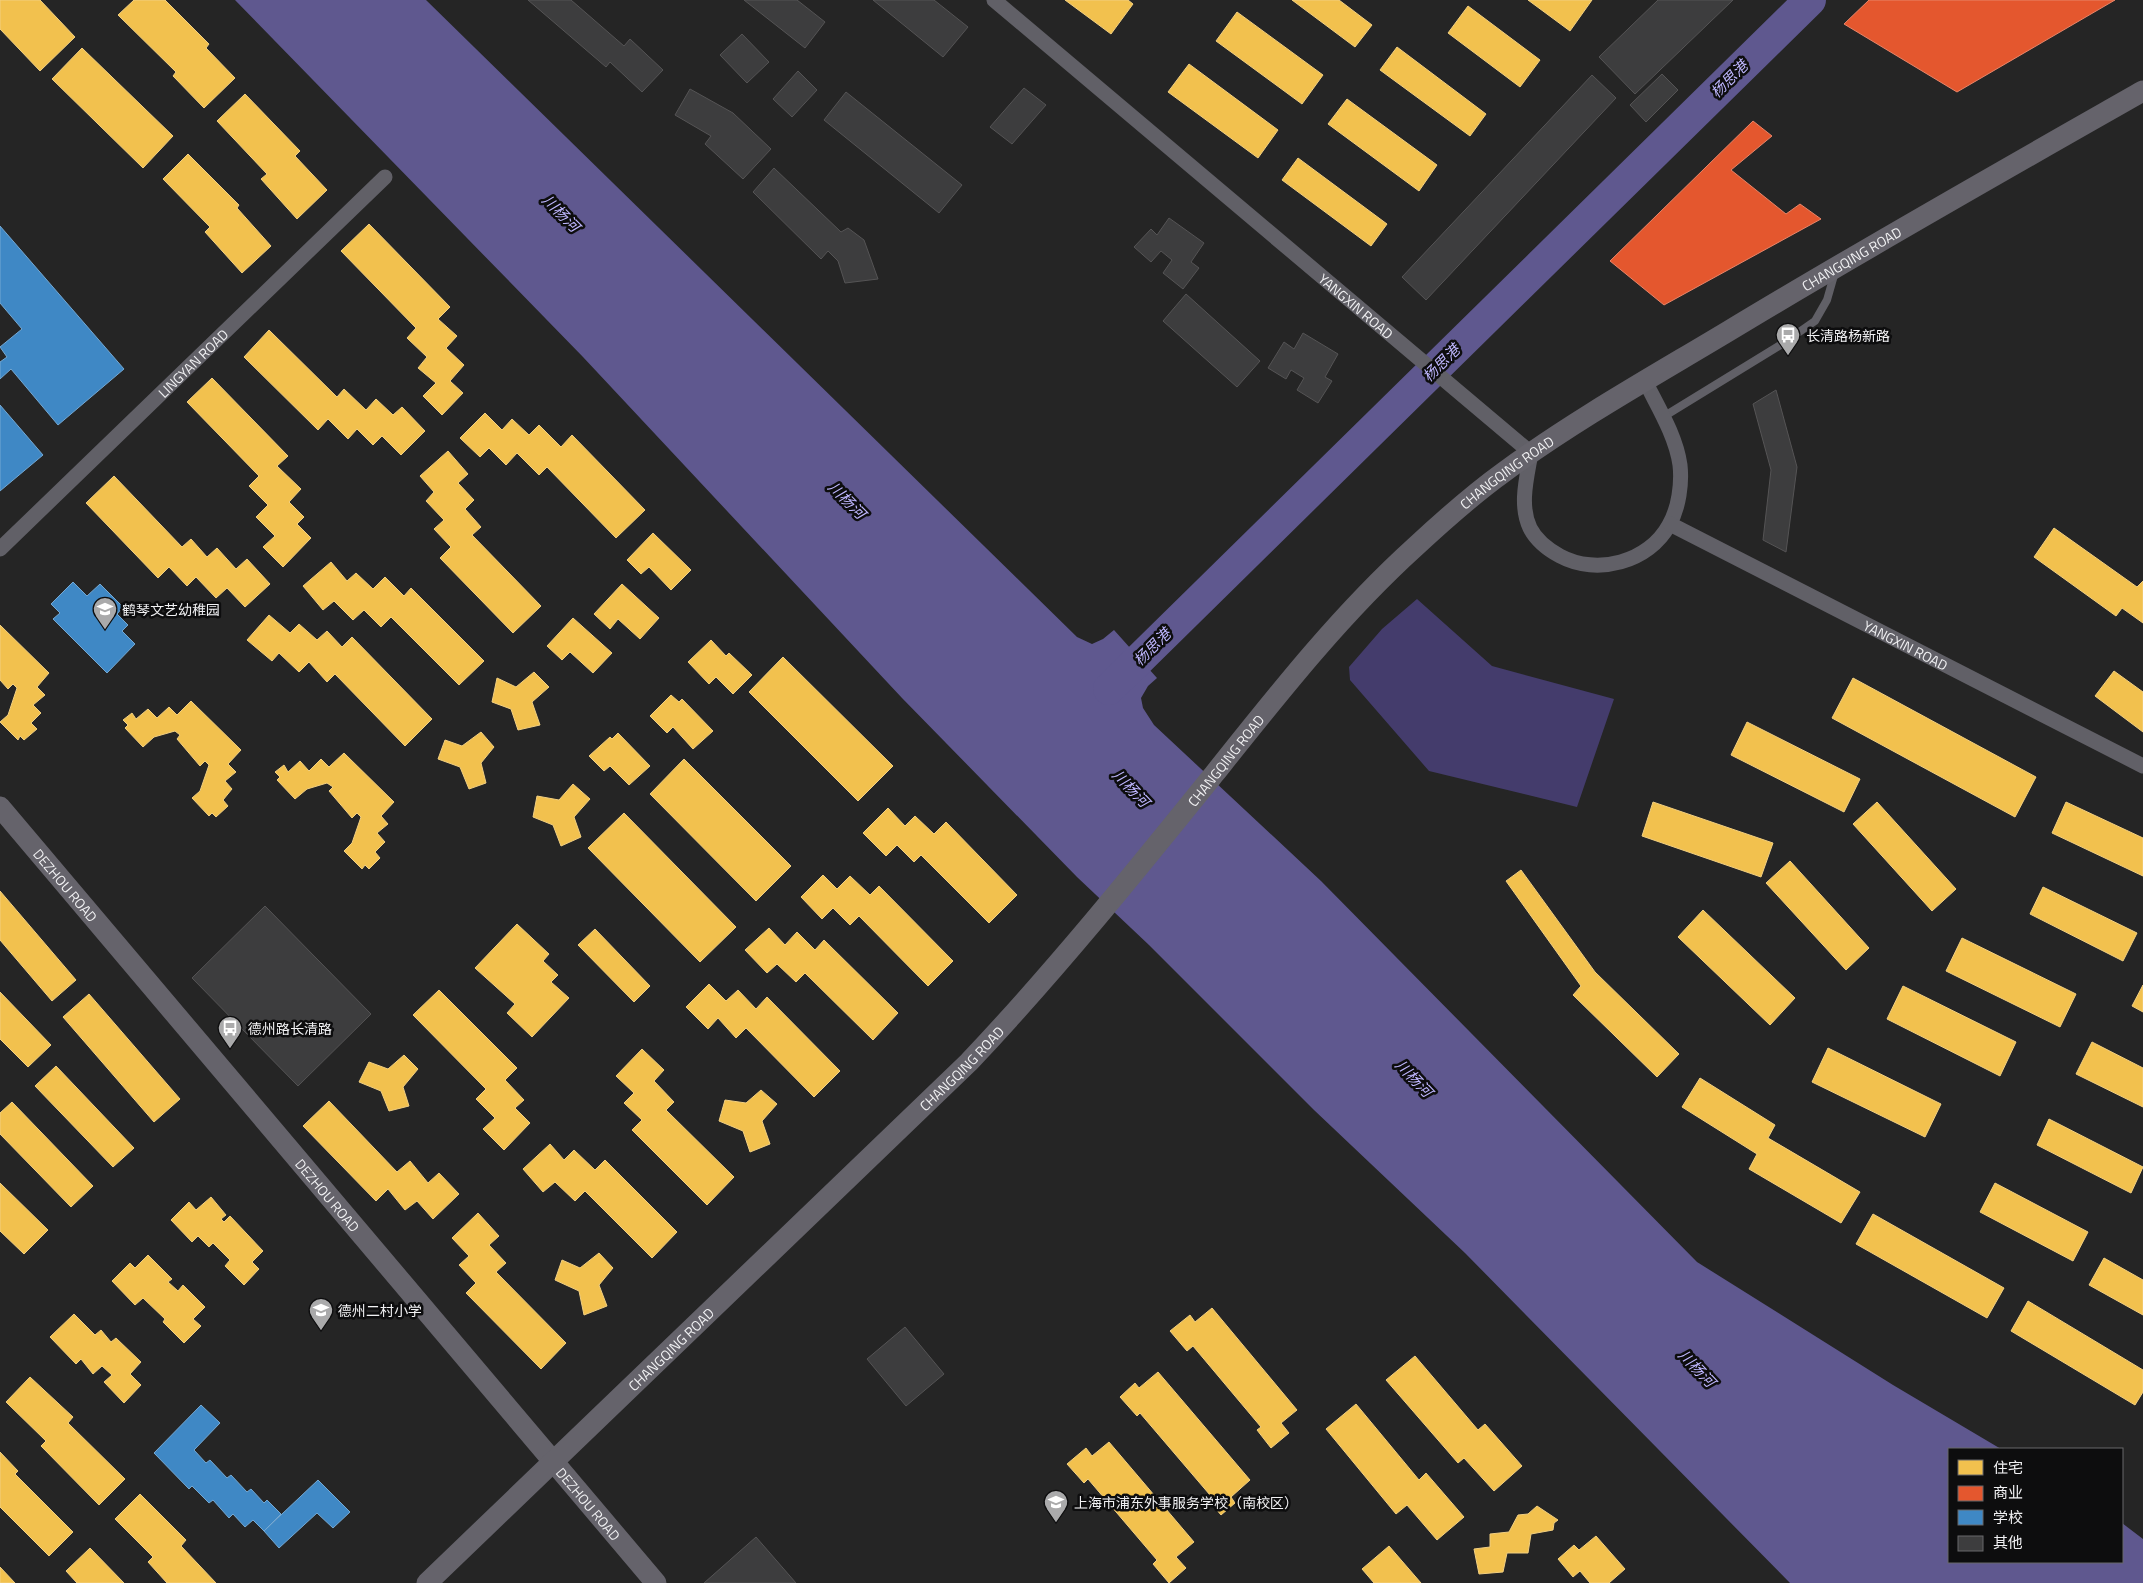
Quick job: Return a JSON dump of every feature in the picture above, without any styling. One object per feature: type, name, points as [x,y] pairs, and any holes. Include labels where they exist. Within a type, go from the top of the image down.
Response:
[{"type":"main road","name":"CHANGQING ROAD","points":[[427,1583],[969,1062],[1031,997],[1090,929],[1294,674],[1353,607],[1413,548],[1475,494],[1531,453],[1836,266],[2143,91]]},
{"type":"main road","name":"DEZHOU ROAD","points":[[0,807],[555,1461],[656,1583]]},
{"type":"street","name":"YANGXIN ROAD","points":[[994,0],[1531,453]]},
{"type":"street","name":"LINGYAN ROAD","points":[[0,550],[385,177]]},
{"type":"street","points":[[1531,453],[1524,503],[1530,529],[1548,550],[1570,562],[1596,567],[1626,561],[1652,545],[1670,524],[1679,493],[1680,465],[1670,430],[1646,381]]},
{"type":"street","name":"YANGXIN ROAD","points":[[1670,524],[2143,766]]},
{"type":"lane","points":[[1663,417],[1782,344],[1815,321],[1826,300],[1836,266]]},
{"type":"shaded area","points":[[1417,599],[1492,666],[1614,699],[1577,807],[1429,771],[1350,680],[1349,667],[1382,629]]},
{"type":"water","name":"川杨河","points":[[235,0],[426,0],[1077,637],[1092,644],[1103,639],[1114,630],[1157,678],[1148,686],[1141,698],[1143,708],[1154,725],[1321,881],[1697,1262],[1893,1385],[1999,1448],[1948,1448],[1948,1563],[2123,1563],[2123,1524],[2143,1539],[2143,1583],[1790,1583],[1465,1253],[1314,1110],[1149,945],[1077,877],[902,698],[583,357]]},
{"type":"building: 住宅","points":[[0,0],[40,0],[75,37],[40,71],[0,29]]},
{"type":"building: 住宅","points":[[134,0],[165,0],[209,44],[206,48],[235,78],[204,108],[173,76],[176,72],[118,15]]},
{"type":"building: 住宅","points":[[1065,0],[1128,0],[1133,4],[1111,34]]},
{"type":"building: 住宅","points":[[1292,0],[1339,0],[1372,25],[1355,47]]},
{"type":"building: 住宅","points":[[1528,0],[1592,0],[1570,31]]},
{"type":"building: 住宅","points":[[1468,6],[1540,60],[1520,87],[1448,33]]},
{"type":"building: 住宅","points":[[1237,12],[1323,75],[1302,104],[1216,41]]},
{"type":"building: 住宅","points":[[1397,47],[1486,114],[1470,136],[1380,70]]},
{"type":"building: 住宅","points":[[82,48],[173,136],[143,168],[52,79]]},
{"type":"building: 住宅","points":[[1189,64],[1278,130],[1258,158],[1168,92]]},
{"type":"building: 住宅","points":[[245,94],[300,151],[295,156],[327,190],[297,219],[261,179],[267,174],[217,121]]},
{"type":"building: 住宅","points":[[1347,99],[1437,165],[1419,191],[1328,124]]},
{"type":"building: 住宅","points":[[188,154],[239,205],[237,208],[271,246],[242,273],[205,232],[210,227],[163,179]]},
{"type":"building: 住宅","points":[[1298,158],[1387,224],[1371,246],[1282,180]]},
{"type":"building: 住宅","points":[[369,224],[450,307],[438,319],[457,336],[446,348],[464,365],[450,381],[463,393],[442,415],[423,396],[436,383],[418,368],[427,357],[407,338],[416,328],[341,251]]},
{"type":"building: 住宅","points":[[269,330],[337,397],[344,389],[366,410],[376,399],[393,415],[402,407],[425,431],[401,455],[382,436],[373,445],[357,429],[348,439],[328,419],[318,430],[244,357]]},
{"type":"building: 住宅","points":[[212,378],[288,456],[277,466],[301,489],[289,502],[304,517],[297,524],[311,538],[283,567],[263,547],[275,536],[256,517],[268,505],[249,486],[259,476],[187,402]]},
{"type":"building: 住宅","points":[[485,413],[502,430],[512,419],[529,435],[539,425],[561,447],[572,435],[645,510],[616,538],[547,467],[539,475],[517,453],[506,465],[489,448],[480,457],[460,438]]},
{"type":"building: 住宅","points":[[448,451],[468,474],[458,483],[474,500],[465,509],[481,527],[472,535],[541,606],[513,633],[440,558],[451,547],[434,529],[444,520],[426,501],[434,492],[420,476]]},
{"type":"building: 住宅","points":[[114,476],[182,547],[191,539],[207,557],[217,548],[236,569],[247,559],[270,584],[245,607],[227,588],[216,598],[196,577],[187,586],[169,567],[158,578],[86,503]]},
{"type":"building: 住宅","points":[[2054,528],[2137,587],[2143,581],[2143,623],[2122,608],[2116,616],[2034,557]]},
{"type":"building: 住宅","points":[[653,533],[691,570],[671,590],[649,567],[641,574],[627,560]]},
{"type":"building: 住宅","points":[[331,562],[347,581],[356,573],[373,589],[385,577],[404,596],[411,588],[484,661],[459,685],[391,617],[381,627],[364,610],[353,620],[334,601],[323,610],[303,586]]},
{"type":"building: 住宅","points":[[622,584],[659,618],[640,639],[618,619],[610,629],[594,614]]},
{"type":"building: 住宅","points":[[269,615],[290,633],[299,624],[317,640],[327,631],[342,647],[352,637],[432,719],[405,746],[335,674],[327,682],[309,662],[299,672],[279,653],[272,661],[247,640]]},
{"type":"building: 住宅","points":[[573,618],[612,653],[593,673],[570,652],[562,660],[547,646]]},
{"type":"building: 住宅","points":[[0,625],[49,673],[37,687],[45,695],[33,705],[41,713],[31,723],[37,729],[24,740],[20,736],[18,740],[0,722],[8,715],[17,688],[13,684],[8,689],[0,680]]},
{"type":"building: 住宅","points":[[711,640],[726,656],[729,653],[752,675],[733,694],[716,677],[709,684],[688,662]]},
{"type":"building: 住宅","points":[[783,657],[893,766],[858,801],[749,692]]},
{"type":"building: 住宅","points":[[2114,671],[2143,692],[2143,732],[2095,696]]},
{"type":"building: 住宅","points":[[534,672],[549,687],[532,702],[540,725],[518,730],[511,709],[492,702],[497,678],[516,687]]},
{"type":"building: 住宅","points":[[1853,678],[2036,777],[2015,817],[1832,718]]},
{"type":"building: 住宅","points":[[671,695],[679,702],[682,699],[713,731],[693,749],[673,727],[667,733],[650,716]]},
{"type":"building: 住宅","points":[[191,701],[241,750],[228,764],[236,772],[225,781],[232,789],[223,800],[228,806],[216,817],[212,813],[209,816],[192,798],[200,791],[209,765],[205,761],[200,766],[177,739],[180,735],[175,731],[154,737],[143,747],[125,728],[128,725],[123,720],[132,713],[136,719],[148,709],[157,718],[169,707],[177,715]]},
{"type":"building: 住宅","points":[[1747,722],[1860,779],[1844,812],[1731,755]]},
{"type":"building: 住宅","points":[[481,732],[494,747],[481,763],[486,783],[469,789],[460,767],[438,759],[445,740],[462,746]]},
{"type":"building: 住宅","points":[[618,733],[650,766],[629,785],[610,766],[604,771],[589,756],[610,737],[612,739]]},
{"type":"building: 住宅","points":[[344,753],[394,802],[381,816],[388,824],[377,833],[385,842],[375,852],[380,858],[369,869],[365,865],[362,869],[344,851],[352,843],[361,817],[357,813],[352,818],[329,791],[333,787],[327,783],[307,789],[295,799],[277,780],[280,777],[275,772],[284,765],[288,772],[300,761],[309,771],[321,759],[329,767]]},
{"type":"building: 住宅","points":[[684,759],[791,866],[756,901],[650,794]]},
{"type":"building: 住宅","points":[[573,784],[590,799],[574,817],[581,837],[561,846],[553,825],[533,817],[537,796],[559,800]]},
{"type":"building: 住宅","points":[[1653,802],[1773,843],[1761,877],[1642,836]]},
{"type":"building: 住宅","points":[[1877,802],[1956,889],[1932,911],[1853,824]]},
{"type":"building: 住宅","points":[[2066,802],[2143,838],[2143,876],[2052,833]]},
{"type":"building: 住宅","points":[[888,808],[905,826],[915,816],[934,834],[946,822],[1017,895],[989,923],[921,855],[914,862],[897,845],[886,856],[863,833]]},
{"type":"building: 住宅","points":[[624,813],[736,927],[700,962],[588,848]]},
{"type":"building: 住宅","points":[[1790,861],[1869,948],[1846,970],[1766,883]]},
{"type":"building: 住宅","points":[[1521,870],[1595,972],[1679,1054],[1657,1077],[1573,995],[1581,986],[1506,881]]},
{"type":"building: 住宅","points":[[823,875],[837,889],[850,876],[870,895],[879,886],[953,961],[928,986],[859,916],[850,925],[833,908],[822,919],[801,897]]},
{"type":"building: 住宅","points":[[2043,887],[2137,933],[2123,961],[2030,914]]},
{"type":"building: 住宅","points":[[0,891],[76,980],[52,1001],[0,940]]},
{"type":"building: 住宅","points":[[1703,910],[1795,998],[1770,1025],[1678,937]]},
{"type":"building: 住宅","points":[[517,924],[549,954],[543,961],[558,975],[551,982],[569,998],[532,1037],[507,1013],[515,1004],[475,968]]},
{"type":"building: 住宅","points":[[769,928],[785,945],[797,932],[815,950],[824,940],[898,1013],[873,1040],[805,973],[796,982],[777,964],[767,973],[745,950]]},
{"type":"building: 住宅","points":[[595,929],[650,986],[634,1002],[578,945]]},
{"type":"building: 住宅","points":[[1962,938],[2076,994],[2060,1027],[1946,971]]},
{"type":"building: 住宅","points":[[709,984],[726,1001],[738,990],[756,1009],[767,997],[840,1071],[814,1097],[746,1028],[736,1038],[718,1018],[708,1029],[686,1007]]},
{"type":"building: 住宅","points":[[2143,985],[2143,1012],[2132,1006]]},
{"type":"building: 住宅","points":[[1903,986],[2016,1042],[2000,1076],[1887,1019]]},
{"type":"building: 住宅","points":[[439,990],[517,1068],[505,1080],[524,1100],[515,1108],[530,1123],[504,1150],[483,1129],[495,1118],[476,1099],[486,1089],[413,1015]]},
{"type":"building: 住宅","points":[[0,992],[51,1045],[28,1067],[0,1039]]},
{"type":"building: 住宅","points":[[89,994],[180,1099],[154,1122],[63,1017]]},
{"type":"building: 住宅","points":[[2092,1042],[2143,1068],[2143,1107],[2076,1074]]},
{"type":"building: 住宅","points":[[1828,1048],[1941,1104],[1925,1137],[1812,1082]]},
{"type":"building: 住宅","points":[[642,1049],[664,1070],[654,1081],[674,1102],[666,1110],[734,1177],[707,1205],[632,1130],[642,1120],[624,1103],[634,1093],[616,1076]]},
{"type":"building: 住宅","points":[[404,1055],[418,1069],[403,1087],[409,1106],[389,1111],[381,1091],[359,1082],[369,1062],[388,1069]]},
{"type":"building: 住宅","points":[[56,1066],[134,1148],[113,1167],[35,1086]]},
{"type":"building: 住宅","points":[[1700,1078],[1775,1125],[1768,1138],[1860,1192],[1841,1223],[1749,1169],[1757,1154],[1682,1107]]},
{"type":"building: 住宅","points":[[761,1090],[777,1104],[762,1121],[770,1144],[750,1152],[743,1131],[719,1121],[725,1100],[746,1103]]},
{"type":"building: 住宅","points":[[329,1101],[397,1172],[410,1161],[428,1183],[439,1173],[459,1194],[433,1219],[417,1201],[405,1210],[388,1189],[376,1201],[303,1126]]},
{"type":"building: 住宅","points":[[12,1102],[93,1186],[71,1207],[0,1134],[0,1113]]},
{"type":"building: 住宅","points":[[2049,1119],[2143,1167],[2131,1193],[2037,1145]]},
{"type":"building: 住宅","points":[[550,1144],[564,1160],[574,1150],[595,1170],[605,1160],[677,1232],[652,1258],[585,1191],[575,1201],[555,1182],[543,1192],[523,1169]]},
{"type":"building: 住宅","points":[[0,1183],[48,1230],[24,1254],[0,1231]]},
{"type":"building: 住宅","points":[[1995,1183],[2088,1232],[2073,1261],[1980,1212]]},
{"type":"building: 住宅","points":[[211,1197],[226,1215],[221,1219],[224,1222],[230,1216],[263,1251],[252,1262],[259,1269],[244,1285],[225,1266],[230,1260],[213,1243],[209,1247],[198,1236],[192,1242],[171,1220],[189,1202],[196,1210]]},
{"type":"building: 住宅","points":[[478,1213],[499,1236],[489,1245],[506,1263],[496,1272],[566,1343],[541,1369],[466,1293],[476,1283],[459,1265],[469,1256],[452,1238]]},
{"type":"building: 住宅","points":[[1873,1214],[2004,1288],[1987,1318],[1856,1244]]},
{"type":"building: 住宅","points":[[599,1253],[613,1268],[599,1285],[607,1306],[584,1315],[579,1291],[555,1280],[562,1260],[580,1268]]},
{"type":"building: 住宅","points":[[148,1255],[172,1279],[168,1282],[178,1291],[183,1285],[205,1307],[193,1319],[201,1326],[184,1343],[163,1322],[165,1319],[143,1298],[135,1305],[112,1281],[130,1263],[135,1268]]},
{"type":"building: 住宅","points":[[2104,1258],[2143,1280],[2143,1315],[2089,1285]]},
{"type":"building: 住宅","points":[[2028,1301],[2143,1370],[2143,1392],[2135,1405],[2011,1331]]},
{"type":"building: 住宅","points":[[1212,1308],[1297,1410],[1281,1423],[1289,1433],[1271,1448],[1257,1430],[1261,1427],[1193,1346],[1187,1351],[1170,1331],[1190,1315],[1195,1322]]},
{"type":"building: 住宅","points":[[74,1314],[95,1335],[101,1330],[111,1342],[116,1338],[141,1362],[130,1374],[141,1385],[124,1403],[104,1382],[112,1375],[102,1366],[93,1374],[81,1359],[76,1364],[50,1337]]},
{"type":"building: 住宅","points":[[1415,1356],[1478,1430],[1485,1424],[1522,1466],[1494,1491],[1464,1458],[1458,1463],[1386,1380]]},
{"type":"building: 住宅","points":[[1158,1372],[1250,1480],[1231,1497],[1235,1503],[1221,1515],[1207,1498],[1210,1495],[1140,1413],[1137,1416],[1120,1397],[1135,1383],[1139,1388]]},
{"type":"building: 住宅","points":[[30,1377],[73,1417],[68,1423],[125,1479],[99,1505],[41,1446],[46,1441],[6,1402]]},
{"type":"building: 住宅","points":[[1356,1404],[1419,1480],[1426,1473],[1464,1517],[1437,1540],[1407,1505],[1396,1514],[1326,1429]]},
{"type":"building: 住宅","points":[[1109,1442],[1194,1542],[1176,1557],[1186,1568],[1169,1583],[1153,1564],[1157,1560],[1088,1479],[1084,1483],[1067,1464],[1086,1448],[1092,1456]]},
{"type":"building: 住宅","points":[[0,1452],[18,1471],[15,1474],[73,1532],[49,1556],[0,1507]]},
{"type":"building: 住宅","points":[[140,1494],[186,1540],[181,1546],[216,1583],[167,1583],[148,1562],[153,1557],[115,1519]]},
{"type":"building: 住宅","points":[[1537,1506],[1558,1520],[1554,1523],[1553,1530],[1531,1534],[1528,1553],[1507,1553],[1503,1572],[1479,1574],[1474,1549],[1490,1547],[1490,1534],[1509,1532],[1518,1515],[1528,1514]]},
{"type":"building: 住宅","points":[[1596,1536],[1625,1569],[1609,1583],[1590,1583],[1580,1571],[1573,1577],[1558,1559],[1574,1545],[1579,1550]]},
{"type":"building: 住宅","points":[[1389,1546],[1421,1583],[1374,1583],[1362,1569]]},
{"type":"building: 住宅","points":[[90,1548],[124,1583],[77,1583],[66,1571]]},
{"type":"building: 住宅","points":[[0,1567],[15,1583],[0,1583]]},
{"type":"building: 商业","points":[[1869,0],[2115,0],[1957,92],[1844,24]]},
{"type":"building: 商业","points":[[1753,121],[1772,136],[1731,170],[1786,214],[1800,204],[1821,219],[1664,305],[1610,261]]},
{"type":"building: 学校","points":[[0,226],[124,369],[58,425],[11,369],[0,379],[0,362],[7,357],[0,347],[22,329],[0,303]]},
{"type":"building: 学校","points":[[0,405],[43,455],[0,491]]},
{"type":"building: 学校","points":[[73,582],[87,596],[100,584],[123,607],[117,614],[128,625],[122,631],[135,644],[107,673],[53,619],[60,613],[51,604]]},
{"type":"building: 学校","points":[[201,1405],[220,1423],[194,1450],[206,1463],[210,1460],[227,1478],[231,1475],[247,1492],[251,1489],[264,1503],[267,1500],[281,1514],[264,1531],[253,1520],[245,1527],[233,1514],[229,1518],[213,1500],[209,1503],[192,1486],[189,1489],[154,1453]]},
{"type":"building: 学校","points":[[318,1480],[350,1512],[333,1528],[317,1513],[279,1548],[264,1531]]},
{"type":"building: 其他","points":[[528,0],[571,0],[624,46],[630,39],[663,70],[642,92],[610,62],[606,67]]},
{"type":"building: 其他","points":[[744,0],[797,0],[825,22],[805,48]]},
{"type":"building: 其他","points":[[873,0],[934,0],[968,27],[943,57]]},
{"type":"building: 其他","points":[[1658,0],[1733,0],[1635,94],[1599,57]]},
{"type":"building: 其他","points":[[742,34],[769,62],[747,83],[720,55]]},
{"type":"building: 其他","points":[[798,71],[817,90],[792,117],[773,99]]},
{"type":"building: 其他","points":[[1662,74],[1678,90],[1646,122],[1630,105]]},
{"type":"building: 其他","points":[[1592,75],[1616,98],[1426,300],[1402,277]]},
{"type":"building: 其他","points":[[1024,88],[1046,105],[1012,144],[990,127]]},
{"type":"building: 其他","points":[[690,89],[733,113],[771,149],[743,179],[705,144],[711,136],[675,115]]},
{"type":"building: 其他","points":[[846,92],[962,185],[939,213],[824,120]]},
{"type":"building: 其他","points":[[774,168],[841,232],[848,228],[864,240],[878,279],[845,283],[838,261],[828,251],[821,259],[753,192]]},
{"type":"building: 其他","points":[[1169,218],[1204,243],[1191,262],[1199,268],[1183,289],[1163,273],[1172,260],[1161,251],[1151,262],[1134,247],[1151,229],[1157,235]]},
{"type":"building: 其他","points":[[1186,294],[1260,361],[1237,387],[1163,321]]},
{"type":"building: 其他","points":[[1303,333],[1338,354],[1325,377],[1332,381],[1318,403],[1297,390],[1304,378],[1291,370],[1286,379],[1268,368],[1284,342],[1294,349]]},
{"type":"building: 其他","points":[[1776,390],[1797,467],[1786,552],[1763,540],[1771,470],[1753,404]]},
{"type":"building: 其他","points":[[265,906],[371,1014],[298,1086],[192,978]]},
{"type":"building: 其他","points":[[905,1327],[944,1374],[906,1406],[867,1359]]},
{"type":"building: 其他","points":[[756,1537],[796,1583],[704,1583]]},
{"type":"waterway","name":"杨思港","points":[[1109,689],[1810,0]]},
{"type":"place","name":"长清路杨新路","points":[[1788,356]]},
{"type":"place","name":"鹤琴文艺幼稚园","points":[[105,630]]},
{"type":"place","name":"德州路长清路","points":[[230,1049]]},
{"type":"place","name":"德州二村小学","points":[[321,1331]]},
{"type":"place","name":"上海市浦东外事服务学校（南校区）","points":[[1056,1523]]}]
